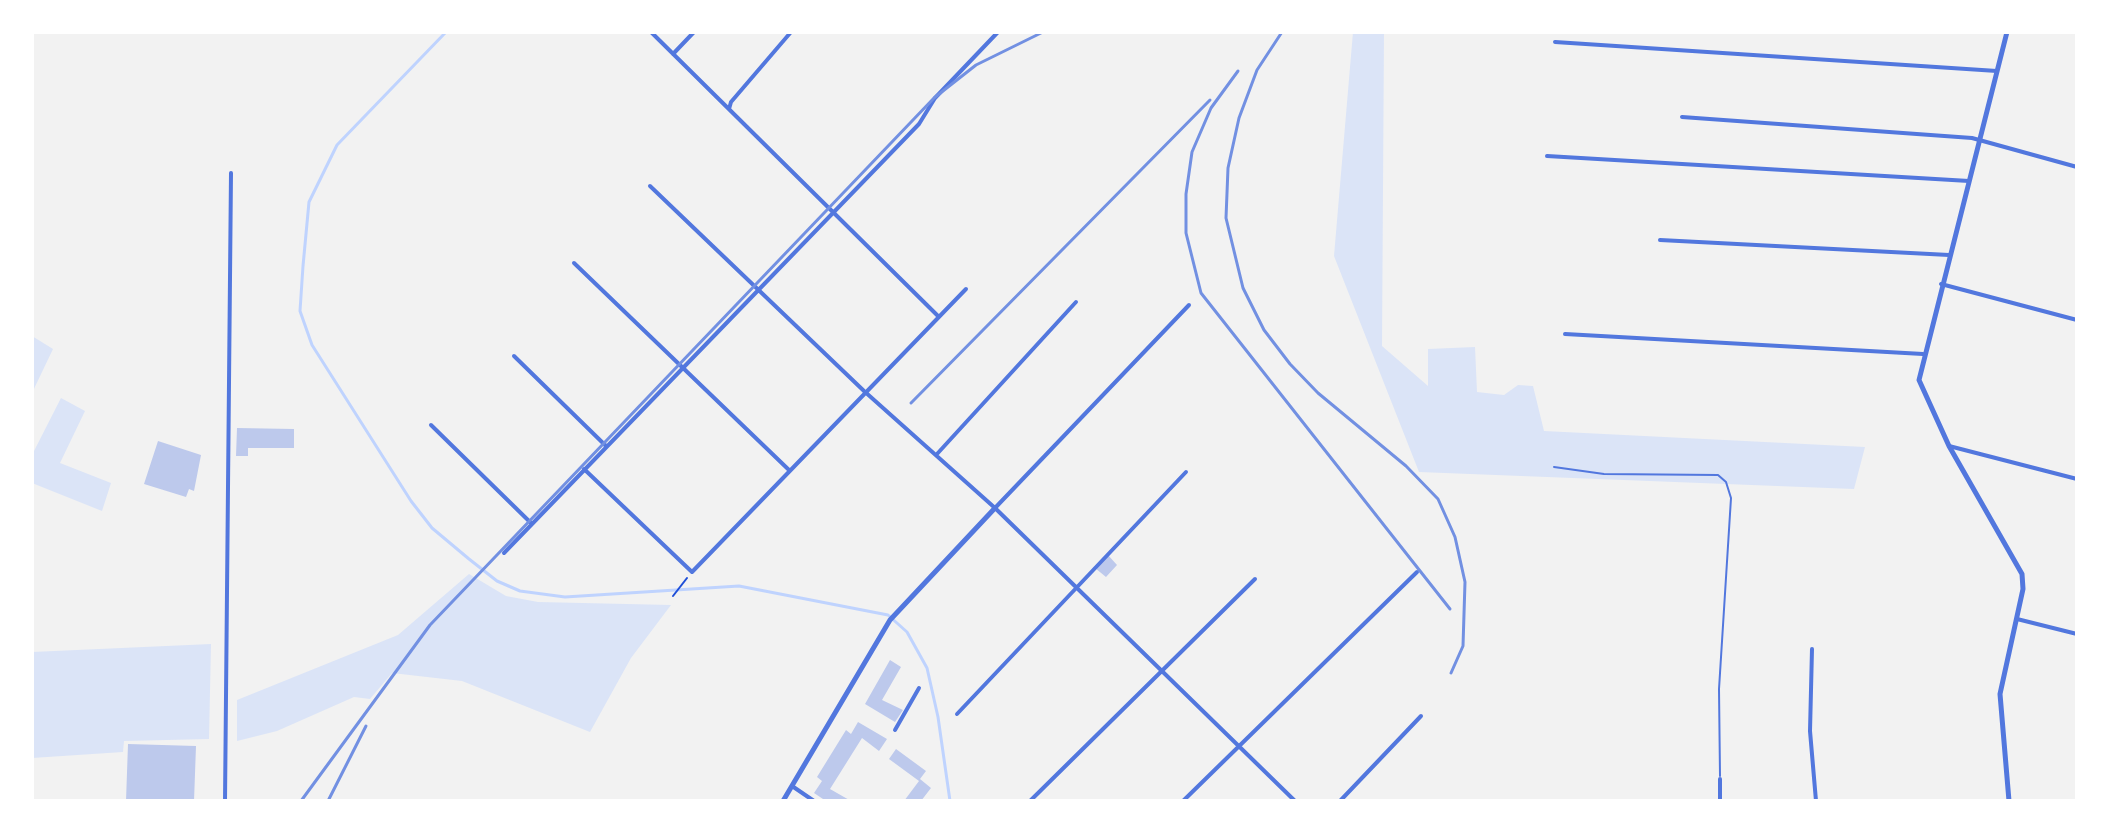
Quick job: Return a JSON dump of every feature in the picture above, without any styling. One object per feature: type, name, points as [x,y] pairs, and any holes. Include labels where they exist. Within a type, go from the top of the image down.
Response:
[{"type":"street","points":[[651,32],[938,316]]},
{"type":"street","points":[[673,54],[694,32]]},
{"type":"street","points":[[729,111],[731,102],[791,32]]},
{"type":"street","points":[[504,553],[919,124],[935,98],[998,32]]},
{"type":"street","points":[[2007,32],[1923,354],[1919,380],[1949,446],[2020,567],[2023,589],[2000,694],[2009,801]]},
{"type":"street","points":[[1555,42],[1997,71]]},
{"type":"street","points":[[1682,117],[1979,141],[2077,167]]},
{"type":"street","points":[[1547,156],[1969,181]]},
{"type":"street","points":[[225,801],[231,173]]},
{"type":"street","points":[[650,186],[864,391],[995,508],[1295,801]]},
{"type":"street","points":[[1660,240],[1949,255]]},
{"type":"street","points":[[574,263],[789,470]]},
{"type":"street","points":[[1941,284],[2077,320]]},
{"type":"street","points":[[584,469],[692,572],[966,289]]},
{"type":"street","points":[[937,454],[1076,302]]},
{"type":"street","points":[[783,801],[901,605],[1189,305]]},
{"type":"street","points":[[1565,334],[1923,354]]},
{"type":"street","points":[[514,356],[606,446]]},
{"type":"street","points":[[431,425],[531,523]]},
{"type":"street","points":[[1949,446],[2077,479]]},
{"type":"street","points":[[957,714],[1186,472]]},
{"type":"street","points":[[1183,801],[1417,572]]},
{"type":"street","points":[[1030,801],[1255,579]]},
{"type":"street","points":[[2016,618],[2077,634]]},
{"type":"street","points":[[1812,649],[1810,731],[1816,801]]},
{"type":"street","points":[[895,730],[919,688]]},
{"type":"street","points":[[1340,801],[1421,716]]},
{"type":"street","points":[[1720,779],[1720,801]]},
{"type":"street","points":[[792,786],[814,801]]},
{"type":"lane","points":[[1554,467],[1604,474],[1718,475],[1726,482],[1731,498],[1719,689],[1720,779]]},
{"type":"path","points":[[673,596],[692,572]]},
{"type":"shaded area","points":[[1353,32],[1384,32],[1382,346],[1428,386],[1428,349],[1475,347],[1477,392],[1504,395],[1518,385],[1533,386],[1544,431],[1865,447],[1854,489],[1419,472],[1334,256]]},
{"type":"shaded area","points":[[32,336],[53,349],[32,393]]},
{"type":"shaded area","points":[[61,398],[85,411],[60,463],[111,483],[102,511],[32,483],[34,451]]},
{"type":"shaded area","points":[[469,574],[506,596],[538,602],[671,605],[631,658],[590,732],[462,681],[392,673],[370,699],[354,697],[277,731],[237,741],[237,700],[398,635]]},
{"type":"shaded area","points":[[211,644],[209,739],[124,741],[123,752],[32,758],[32,652]]},
{"type":"building","points":[[237,428],[294,429],[294,448],[248,448],[248,456],[236,456]]},
{"type":"building","points":[[158,441],[201,455],[194,491],[189,489],[186,497],[144,484]]},
{"type":"building","points":[[1108,555],[1117,565],[1106,577],[1095,568]]},
{"type":"building","points":[[890,660],[901,667],[882,700],[903,710],[895,722],[865,704]]},
{"type":"building","points":[[858,722],[887,739],[879,751],[862,738],[830,789],[851,801],[826,801],[814,793],[822,781],[817,777],[846,730],[851,734]]},
{"type":"building","points":[[128,744],[196,746],[194,801],[126,801]]},
{"type":"building","points":[[896,749],[926,771],[920,779],[931,788],[921,801],[904,801],[919,781],[889,759]]},
{"type":"waterway","points":[[446,32],[337,145],[309,202],[303,266],[300,311],[312,345],[411,501],[432,528],[469,559],[497,581],[520,591],[565,597],[739,586],[888,615],[907,632],[927,668],[938,717],[950,801]]},
{"type":"railway","points":[[301,801],[430,625],[934,98],[976,65],[1043,32]]},
{"type":"railway","points":[[1282,32],[1257,70],[1239,118],[1228,168],[1226,218],[1243,288],[1264,330],[1290,364],[1318,393],[1406,466],[1438,499],[1455,537],[1465,582],[1463,646],[1451,673]]},
{"type":"railway","points":[[1238,71],[1211,108],[1192,152],[1186,194],[1186,233],[1201,293],[1450,609]]},
{"type":"railway","points":[[911,403],[1210,100]]},
{"type":"railway","points":[[328,801],[366,726]]}]
